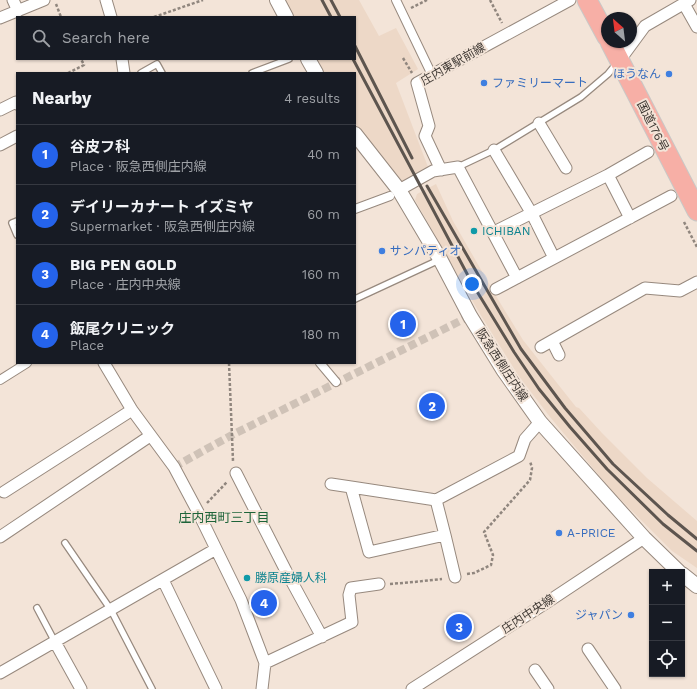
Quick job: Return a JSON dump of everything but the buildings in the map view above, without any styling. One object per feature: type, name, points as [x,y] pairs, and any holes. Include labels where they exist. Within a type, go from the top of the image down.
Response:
[{"type":"highway","points":[[587,0],[601,26]]},
{"type":"highway","name":"国道176号","points":[[613,48],[697,211]]},
{"type":"street","points":[[13,0],[18,11]]},
{"type":"street","points":[[0,18],[44,0]]},
{"type":"street","points":[[106,0],[111,16]]},
{"type":"street","points":[[277,0],[285,16]]},
{"type":"street","points":[[396,0],[432,75]]},
{"type":"street","name":"庄内東駅前線","points":[[441,170],[425,136],[429,126],[417,83],[570,0]]},
{"type":"street","points":[[620,60],[645,26],[687,2],[697,27]]},
{"type":"street","points":[[122,60],[125,72]]},
{"type":"street","points":[[309,60],[315,72]]},
{"type":"street","points":[[0,110],[16,102]]},
{"type":"street","points":[[539,123],[566,168]]},
{"type":"street","name":"阪急西側庄内線","points":[[356,135],[440,260],[470,316],[504,371],[540,422],[644,538],[676,569]]},
{"type":"street","points":[[0,145],[16,137]]},
{"type":"street","points":[[494,150],[532,214],[554,258]]},
{"type":"street","points":[[494,232],[608,175],[648,152]]},
{"type":"street","points":[[356,210],[395,193],[433,171],[458,167],[494,232],[517,278]]},
{"type":"street","points":[[608,175],[630,218]]},
{"type":"street","points":[[496,289],[671,196]]},
{"type":"street","points":[[541,347],[645,288],[680,291],[697,282]]},
{"type":"street","points":[[552,341],[559,355]]},
{"type":"street","points":[[0,380],[25,364]]},
{"type":"street","points":[[105,364],[132,410],[174,467],[241,600],[265,663],[262,689]]},
{"type":"street","points":[[321,364],[336,382]]},
{"type":"street","points":[[4,492],[132,410]]},
{"type":"street","points":[[331,484],[436,500],[519,456],[525,439],[540,422]]},
{"type":"street","points":[[0,537],[150,436]]},
{"type":"street","points":[[236,473],[286,571],[322,637]]},
{"type":"street","points":[[351,487],[369,552],[445,535]]},
{"type":"street","points":[[436,500],[455,577]]},
{"type":"street","name":"庄内中央線","points":[[412,689],[644,538]]},
{"type":"street","points":[[0,673],[216,549]]},
{"type":"street","points":[[685,576],[697,586]]},
{"type":"street","points":[[164,580],[216,689]]},
{"type":"street","points":[[265,663],[352,622],[349,595],[351,588],[379,584]]},
{"type":"street","points":[[55,642],[81,689]]},
{"type":"street","points":[[588,650],[614,689]]},
{"type":"street","points":[[535,670],[548,689]]},
{"type":"lane","points":[[255,72],[286,60]]},
{"type":"lane","points":[[458,167],[494,150],[581,97],[608,74],[620,60]]},
{"type":"lane","points":[[143,72],[157,64],[161,72]]},
{"type":"lane","points":[[16,221],[12,223],[16,233]]},
{"type":"lane","points":[[356,299],[440,260]]},
{"type":"lane","points":[[64,543],[111,610],[152,689]]},
{"type":"lane","points":[[37,608],[55,642]]},
{"type":"path","points":[[54,0],[60,16]]},
{"type":"path","points":[[157,16],[203,0]]},
{"type":"path","points":[[403,12],[427,0]]},
{"type":"path","points":[[490,0],[507,34]]},
{"type":"path","points":[[403,58],[412,73]]},
{"type":"path","points":[[70,72],[84,65],[82,60]]},
{"type":"path","points":[[198,512],[236,473],[232,459],[229,364]]},
{"type":"path","points":[[379,584],[414,582],[455,577],[474,573],[491,565],[493,555],[484,532],[530,480],[532,468],[527,453],[525,439]]},
{"type":"shaded area","points":[[285,0],[359,0],[379,36],[396,28],[418,69],[396,83],[428,167],[401,182],[356,124],[356,72],[323,72],[317,60],[356,60],[356,16],[293,16]]},
{"type":"shaded area","points":[[436,184],[453,221],[523,340],[576,407],[579,408],[647,478],[697,521],[697,568],[672,551],[612,491],[550,417],[518,375],[480,314],[415,200],[417,194]]},
{"type":"tunnel","points":[[174,467],[232,435],[470,316]]},
{"type":"railway","points":[[322,0],[330,16]]},
{"type":"railway","points":[[331,0],[339,16]]},
{"type":"railway","points":[[356,48],[412,158]]},
{"type":"railway","points":[[354,60],[473,285],[514,352],[539,389],[607,469],[663,524],[697,551]]},
{"type":"railway","points":[[427,186],[521,349],[565,408],[613,464],[668,515],[697,539]]},
{"type":"place","name":"ほうなん","points":[[669,74]]},
{"type":"place","name":"ファミリーマート","points":[[484,83]]},
{"type":"place","name":"ICHIBAN","points":[[474,231]]},
{"type":"place","name":"サンパティオ","points":[[382,251]]},
{"type":"place","name":"谷皮フ科","points":[[403,324]]},
{"type":"place","name":"デイリーカナート イズミヤ","points":[[432,406]]},
{"type":"place","name":"A-PRICE","points":[[559,533]]},
{"type":"place","name":"勝原産婦人科","points":[[247,578]]},
{"type":"place","name":"飯尾クリニック","points":[[264,603]]},
{"type":"place","name":"ジャパン","points":[[631,615]]},
{"type":"place","name":"BIG PEN GOLD","points":[[459,627]]},
{"type":"district","name":"庄内西町三丁目","points":[[224,517]]}]
